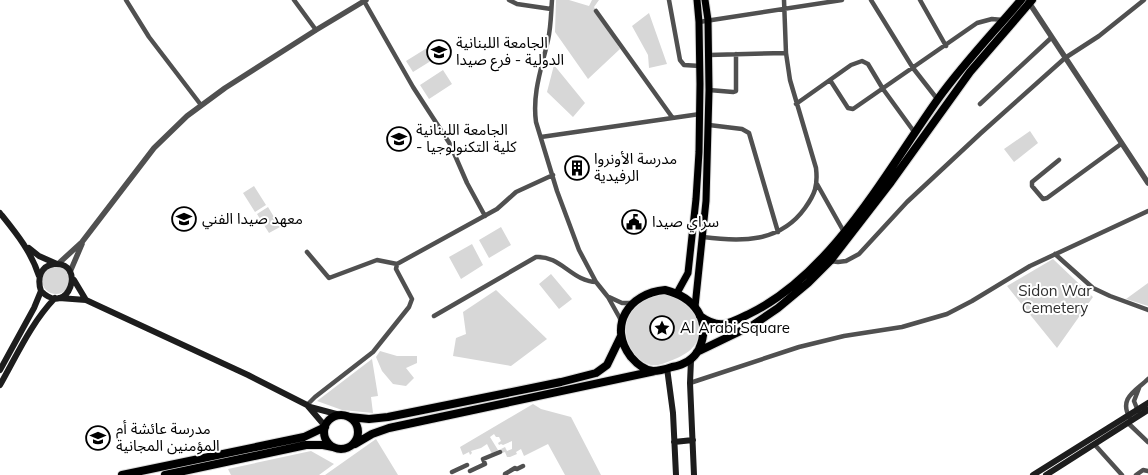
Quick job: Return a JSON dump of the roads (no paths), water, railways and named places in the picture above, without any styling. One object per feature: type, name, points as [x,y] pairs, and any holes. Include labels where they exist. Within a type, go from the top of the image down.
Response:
[{"type":"highway","points":[[700,316],[710,323],[721,325],[759,309],[786,291],[801,278],[844,232],[886,176],[962,66],[1021,0]]},
{"type":"highway","points":[[697,352],[752,325],[778,308],[830,261],[891,182],[970,72],[1030,1]]},
{"type":"highway","points":[[122,475],[304,437],[325,426],[330,419],[340,415],[369,418],[388,417],[596,373],[607,365],[621,336],[622,322],[632,303],[653,291],[665,290],[684,296],[695,307],[700,316],[703,337],[697,352],[691,360],[667,368],[389,428],[372,434],[344,450],[316,444],[306,445],[165,475]]},
{"type":"highway","points":[[721,325],[717,332],[723,340]]},
{"type":"highway","points":[[621,336],[628,353],[636,363],[645,369],[655,371]]},
{"type":"highway","points":[[350,417],[359,429],[355,444]]},
{"type":"highway","points":[[325,426],[325,438],[332,447]]},
{"type":"main road","points":[[677,293],[688,274],[697,182],[700,66],[697,0]]},
{"type":"main road","points":[[695,307],[697,274],[703,237],[709,126],[708,20],[705,0]]},
{"type":"main road","points":[[697,182],[707,182]]},
{"type":"main road","points":[[0,213],[26,246],[39,276]]},
{"type":"main road","points":[[26,246],[39,256],[67,269],[86,300]]},
{"type":"main road","points":[[58,264],[49,265],[43,269],[39,276],[38,283],[41,291],[50,297],[86,300],[308,406],[340,415]]},
{"type":"main road","points":[[0,385],[43,311],[57,298],[65,295],[70,290],[72,283],[71,274]]},
{"type":"main road","points":[[0,370],[34,308],[41,291]]},
{"type":"main road","points":[[691,360],[690,383],[694,475]]},
{"type":"main road","points":[[667,368],[673,413],[676,475]]},
{"type":"main road","points":[[1046,475],[1095,445],[1139,412],[1148,402]]},
{"type":"main road","points":[[308,406],[325,426]]},
{"type":"main road","points":[[1139,412],[1148,410]]},
{"type":"main road","points":[[1033,475],[1129,420]]},
{"type":"main road","points":[[674,442],[692,440]]},
{"type":"street","points":[[126,0],[149,37],[201,105]]},
{"type":"street","points":[[294,0],[316,30]]},
{"type":"street","points":[[509,0],[517,4],[551,9]]},
{"type":"street","points":[[552,0],[549,38],[538,80],[535,102],[536,122],[576,243],[596,282],[608,296],[622,322]]},
{"type":"street","points":[[669,0],[680,60],[684,65],[700,66]]},
{"type":"street","points":[[703,237],[740,240],[778,232],[791,224],[801,213],[812,197],[817,184],[816,168],[790,80],[786,53],[784,18],[786,9],[784,0]]},
{"type":"street","points":[[699,22],[842,0]]},
{"type":"street","points":[[871,0],[913,68],[938,100]]},
{"type":"street","points":[[920,0],[946,46]]},
{"type":"street","points":[[830,261],[846,261],[859,254],[907,202],[1065,58],[1105,31],[1144,0]]},
{"type":"street","points":[[58,264],[82,242],[154,148],[169,132],[201,105],[316,30],[365,1],[412,87],[450,144],[485,216]]},
{"type":"street","points":[[1030,1],[1052,38],[1148,183]]},
{"type":"street","points":[[596,11],[672,117]]},
{"type":"street","points":[[830,80],[848,108],[852,110],[980,22],[992,19],[1003,20]]},
{"type":"street","points":[[980,104],[1052,38]]},
{"type":"street","points":[[709,55],[786,53]]},
{"type":"street","points":[[710,90],[736,91],[736,54]]},
{"type":"street","points":[[796,104],[855,62],[862,61],[868,64],[883,89],[915,133]]},
{"type":"street","points":[[541,136],[700,114]]},
{"type":"street","points":[[709,126],[744,129],[749,133],[778,232]]},
{"type":"street","points":[[1059,160],[1032,182],[1032,186],[1043,199],[1121,144]]},
{"type":"street","points":[[307,252],[329,278],[377,260],[397,264],[485,216],[516,192],[553,175]]},
{"type":"street","points":[[817,184],[844,232]]},
{"type":"street","points":[[690,383],[799,347],[844,336],[902,327],[936,318],[965,305],[1019,272],[1148,211]]},
{"type":"street","points":[[71,274],[82,242]]},
{"type":"street","points":[[1056,254],[1093,288],[1148,310]]},
{"type":"street","points":[[434,316],[536,257],[551,259],[581,278],[596,282]]},
{"type":"street","points":[[308,406],[315,396],[373,352],[409,307],[412,300],[396,269],[397,264]]},
{"type":"street","points":[[608,296],[622,303],[632,303]]},
{"type":"street","points":[[1148,379],[1134,391],[1127,400],[1126,407],[1129,420],[1148,442]]},
{"type":"street","points":[[1139,412],[1134,401],[1140,387]]},
{"type":"street","points":[[1095,445],[1122,475]]},
{"type":"street","points":[[452,472],[467,465],[471,473],[485,464],[484,460],[500,452]]},
{"type":"street","points":[[505,475],[515,468],[523,466]]},
{"type":"street","points":[[1136,475],[1143,470],[1148,472]]},
{"type":"place","name":"الجامعة اللبنانية الدولية - فرع صيدا","points":[[439,52]]},
{"type":"place","name":"الجامعة اللبنانية - كلية التكنولوجيا","points":[[399,139]]},
{"type":"place","name":"مدرسة الأونروا الرفيدية","points":[[577,168]]},
{"type":"place","name":"معهد صيدا الفني","points":[[184,219]]},
{"type":"place","name":"سراي صيدا","points":[[634,222]]},
{"type":"place","name":"Al Arabi Square","points":[[662,328]]},
{"type":"place","name":"مدرسة عائشة أم المؤمنين المجانية","points":[[98,438]]},
{"type":"park label","name":"Sidon War Cemetery","points":[[1055,300]]}]
